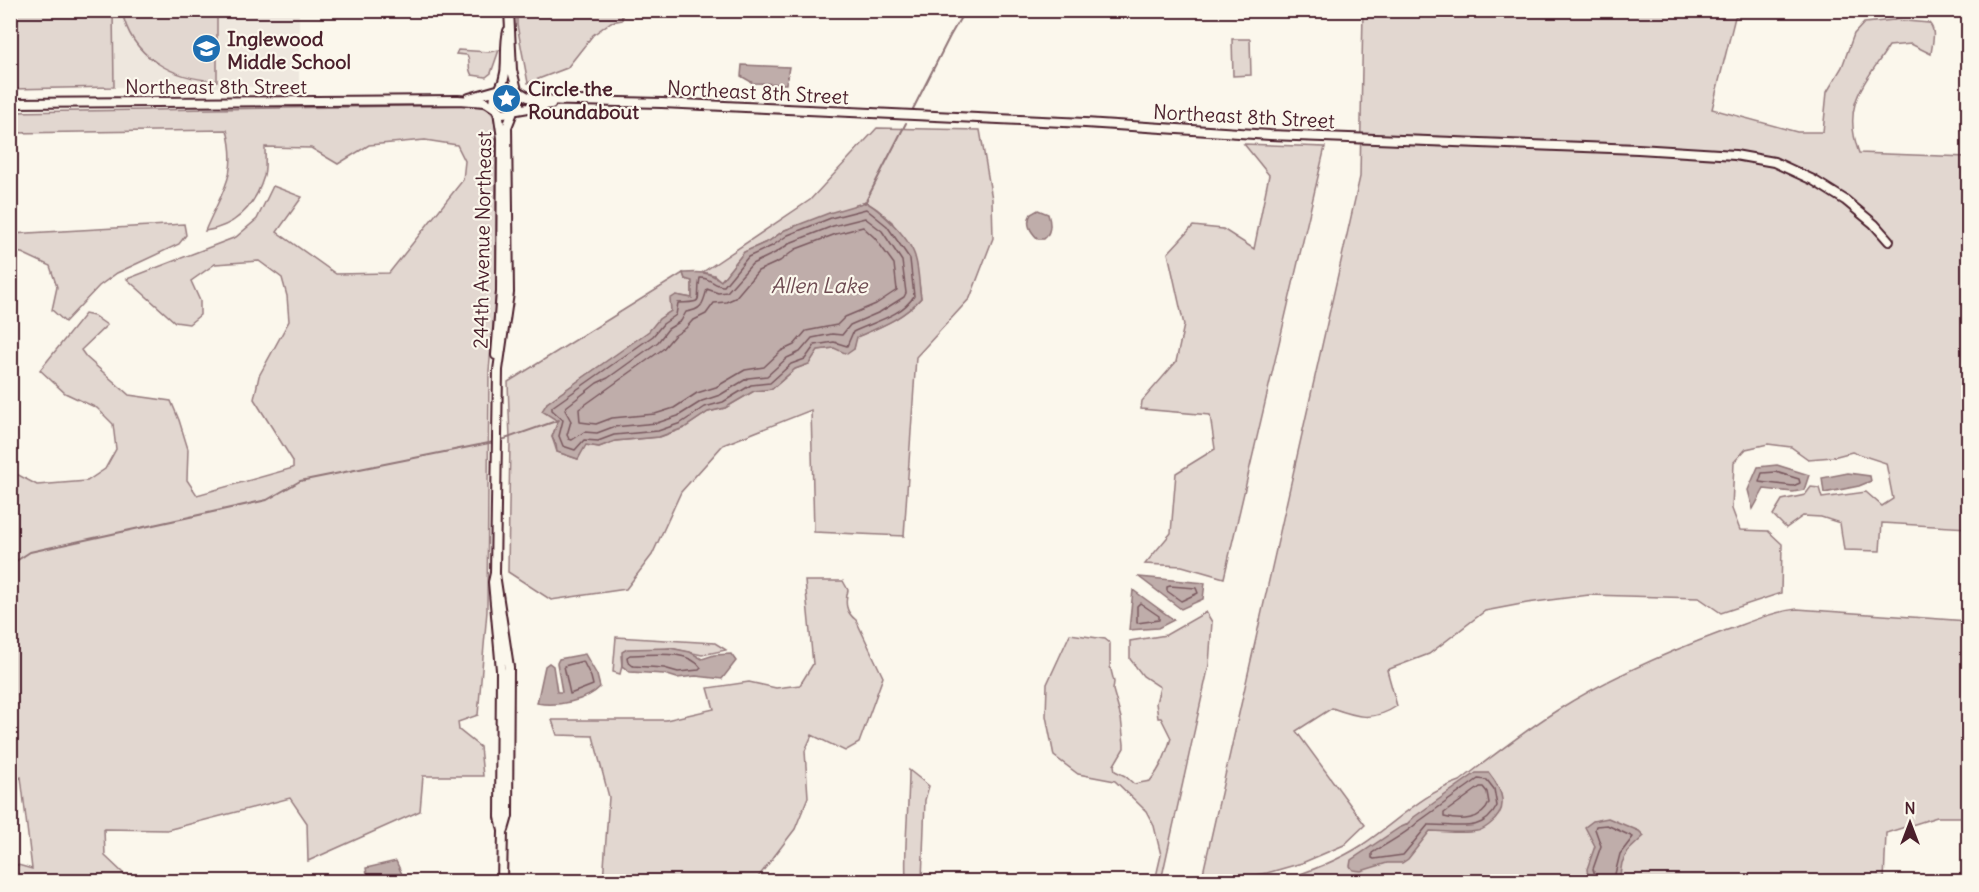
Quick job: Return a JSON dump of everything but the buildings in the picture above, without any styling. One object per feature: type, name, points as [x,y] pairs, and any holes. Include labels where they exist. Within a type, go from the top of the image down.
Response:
[{"type":"street","points":[[509,10],[513,74],[521,102],[515,111],[505,114],[497,110],[493,101],[504,81],[506,42],[509,30]]},
{"type":"street","points":[[498,89],[507,86],[518,92]]},
{"type":"street","name":"Northeast 8th Street","points":[[458,100],[498,89]]},
{"type":"street","name":"Northeast 8th Street","points":[[518,92],[526,98],[535,100],[1085,123],[1293,136],[1638,149],[1735,155],[1774,162],[1814,180],[1845,200],[1874,224],[1889,241]]},
{"type":"street","name":"Northeast 8th Street","points":[[10,103],[458,100],[486,102],[497,110]]},
{"type":"street","name":"Northeast 8th Street","points":[[515,111],[570,101]]},
{"type":"street","name":"244th Avenue Northeast","points":[[497,110],[501,138],[504,311]]},
{"type":"street","name":"244th Avenue Northeast","points":[[502,882],[503,831],[500,817],[503,647],[493,597],[498,370],[504,311],[509,195],[507,127],[515,111]]},
{"type":"shaded area","points":[[10,11],[113,11],[114,87],[11,89]]},
{"type":"shaded area","name":"Inglewood Middle School","points":[[113,11],[299,11],[299,87],[114,87]]},
{"type":"shaded area","points":[[122,11],[217,11],[217,81],[185,76],[156,62],[134,41]]},
{"type":"shaded area","points":[[517,11],[622,11],[622,20],[611,22],[593,35],[567,68],[528,83],[517,25]]},
{"type":"shaded area","points":[[1363,11],[1750,11],[1735,17],[1712,109],[1797,132],[1823,132],[1827,92],[1842,67],[1854,34],[1864,23],[1894,20],[1929,23],[1933,34],[1931,54],[1911,44],[1889,46],[1858,96],[1854,108],[1854,136],[1859,153],[1968,157],[1968,528],[1882,523],[1880,551],[1844,550],[1840,523],[1821,517],[1803,516],[1786,528],[1773,515],[1782,500],[1805,495],[1811,487],[1819,488],[1822,498],[1866,492],[1882,506],[1893,499],[1886,463],[1852,452],[1833,457],[1808,459],[1791,447],[1768,444],[1746,449],[1734,462],[1732,509],[1740,530],[1768,531],[1782,544],[1781,593],[1721,613],[1699,598],[1589,595],[1485,611],[1429,654],[1387,670],[1397,706],[1372,716],[1357,716],[1332,708],[1296,731],[1365,825],[1344,845],[1302,863],[1267,873],[1201,882],[1360,177]]},
{"type":"shaded area","points":[[1232,39],[1250,39],[1251,75],[1233,76]]},
{"type":"shaded area","points":[[458,50],[489,52],[499,50],[491,73],[486,77],[472,75],[467,55],[456,54]]},
{"type":"shaded area","points":[[471,105],[487,108],[494,116],[496,132],[496,289],[489,371],[487,611],[478,715],[458,722],[459,730],[480,747],[483,776],[423,776],[420,811],[308,861],[307,823],[290,798],[167,830],[104,829],[105,856],[124,874],[123,881],[11,881],[11,863],[32,869],[21,777],[11,781],[11,471],[37,485],[87,481],[105,469],[116,449],[113,424],[97,408],[65,393],[40,370],[85,314],[94,316],[107,325],[81,350],[129,395],[171,401],[188,449],[187,480],[197,495],[293,468],[293,461],[254,399],[259,376],[289,321],[287,296],[282,278],[259,261],[215,264],[191,281],[200,301],[200,315],[189,324],[175,322],[127,279],[236,237],[257,219],[273,186],[302,197],[277,232],[336,274],[389,273],[463,180],[465,161],[457,145],[425,140],[369,145],[338,164],[311,148],[265,147],[264,176],[250,205],[226,225],[205,231],[230,172],[230,146],[227,130],[11,133],[11,112]]},
{"type":"shaded area","points":[[877,128],[980,130],[992,199],[993,238],[970,298],[916,357],[904,536],[814,532],[811,410],[723,445],[681,492],[652,555],[626,589],[551,600],[508,572],[510,440],[508,382],[683,273],[685,279],[692,281],[692,298],[676,295],[671,311],[659,319],[650,331],[547,403],[558,421],[552,437],[557,452],[578,459],[585,445],[599,447],[615,441],[660,437],[684,428],[708,412],[725,408],[754,391],[772,389],[795,369],[809,364],[817,350],[854,349],[856,337],[883,326],[921,298],[919,283],[892,222],[866,202],[785,230],[769,241],[744,252],[721,281],[714,275],[703,272],[810,200]]},
{"type":"shaded area","points":[[1244,144],[1325,147],[1224,578],[1182,566],[1145,564],[1171,533],[1176,473],[1215,449],[1210,415],[1141,409],[1142,401],[1176,362],[1184,325],[1168,253],[1193,226],[1223,229],[1254,249],[1269,175]]},
{"type":"shaded area","points":[[184,224],[186,235],[179,244],[117,273],[99,286],[65,322],[52,310],[57,287],[50,266],[22,253],[11,252],[11,234]]},
{"type":"shaded area","points":[[805,581],[843,581],[848,590],[846,603],[848,610],[856,620],[883,677],[859,743],[845,751],[812,735],[805,751],[808,797],[795,829],[756,880],[603,881],[609,797],[593,736],[557,735],[552,720],[666,720],[714,709],[708,688],[749,682],[776,688],[800,685],[813,664]]},
{"type":"shaded area","points":[[1797,609],[1968,621],[1968,817],[1937,817],[1886,833],[1884,881],[1276,882],[1298,875],[1352,851],[1421,801],[1446,786],[1460,781],[1531,727],[1596,688],[1637,667],[1701,640],[1768,615]]},
{"type":"shaded area","points":[[1206,612],[1212,622],[1209,665],[1161,881],[1155,881],[1161,855],[1154,826],[1146,811],[1115,781],[1078,774],[1054,756],[1046,716],[1047,684],[1070,634],[1105,639],[1110,643],[1113,690],[1121,718],[1124,744],[1114,765],[1115,771],[1134,784],[1150,781],[1163,761],[1171,738],[1161,718],[1158,718],[1156,703],[1160,687],[1143,676],[1130,659],[1130,641],[1166,635]]},
{"type":"shaded area","points":[[616,637],[715,643],[726,650],[702,655],[670,648],[621,656],[620,674],[613,672]]},
{"type":"shaded area","points":[[909,770],[929,786],[925,800],[922,881],[906,881]]},
{"type":"water","points":[[742,65],[789,67],[786,84],[753,83],[741,76]]},
{"type":"water","name":"Allen Lake","points":[[866,202],[896,227],[913,252],[921,298],[907,311],[857,337],[854,349],[847,354],[834,348],[818,350],[809,364],[795,369],[772,389],[754,391],[725,408],[708,412],[684,428],[659,437],[615,441],[599,447],[586,445],[578,459],[557,452],[552,437],[558,421],[542,411],[547,403],[649,331],[659,319],[671,311],[670,299],[676,295],[692,298],[692,281],[685,279],[683,273],[708,274],[721,281],[744,252],[769,241],[785,230]]},
{"type":"water","points":[[1038,210],[1048,214],[1050,221],[1050,230],[1044,239],[1038,239],[1031,231],[1029,224],[1031,214]]},
{"type":"water","points":[[1777,465],[1809,475],[1804,490],[1793,492],[1764,489],[1753,509],[1748,490],[1758,467]]},
{"type":"water","points":[[1848,473],[1870,476],[1871,481],[1859,486],[1824,493],[1822,478]]},
{"type":"water","points":[[1139,577],[1205,583],[1203,599],[1181,609]]},
{"type":"water","points":[[1133,590],[1174,620],[1158,628],[1129,630]]},
{"type":"water","points":[[670,648],[690,652],[702,659],[714,655],[731,654],[736,661],[722,679],[696,676],[677,678],[664,674],[630,672],[622,666],[622,652],[627,649]]},
{"type":"water","points":[[585,654],[597,675],[600,687],[587,696],[571,702],[537,703],[545,666],[549,663],[553,666],[557,692],[562,692],[557,663],[559,659]]},
{"type":"water","points":[[1476,773],[1489,773],[1501,793],[1500,813],[1489,825],[1471,832],[1430,831],[1408,859],[1402,863],[1387,863],[1361,871],[1353,870],[1350,866],[1351,860],[1406,825]]},
{"type":"water","points":[[1608,818],[1639,831],[1644,836],[1628,851],[1622,863],[1619,881],[1596,881],[1588,877],[1587,869],[1595,846],[1585,827],[1593,821]]},
{"type":"water","points":[[396,861],[405,881],[368,881],[366,868]]},
{"type":"waterway","points":[[913,109],[965,10]]},
{"type":"waterway","points":[[865,203],[906,123]]},
{"type":"waterway","points":[[499,441],[559,420]]},
{"type":"waterway","points":[[10,565],[30,552],[267,500],[300,481],[494,442]]},
{"type":"place","name":"Inglewood Middle School","points":[[206,49]]},
{"type":"place","name":"Circle the Roundabout","points":[[507,99]]}]
